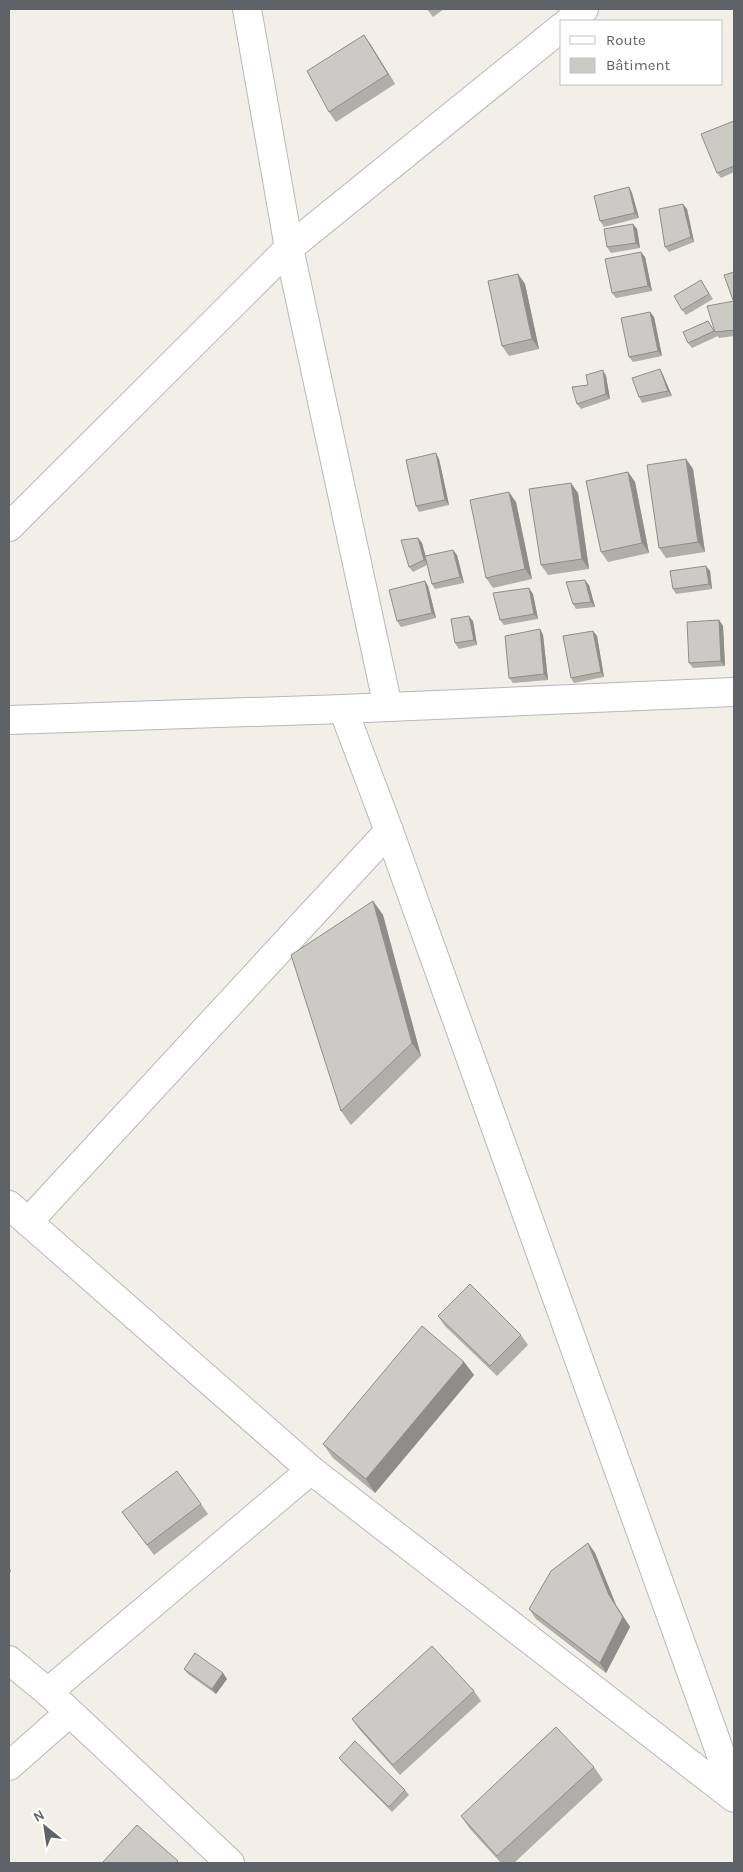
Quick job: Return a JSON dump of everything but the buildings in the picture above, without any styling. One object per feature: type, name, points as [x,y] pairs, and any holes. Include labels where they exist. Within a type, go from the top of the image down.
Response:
[{"type":"street","points":[[247,9],[289,248],[388,707]]},
{"type":"street","points":[[570,20],[584,9]]},
{"type":"street","points":[[9,527],[289,248],[560,29]]},
{"type":"street","points":[[9,720],[342,709],[734,692]]},
{"type":"street","points":[[342,709],[390,831],[734,1792]]},
{"type":"street","points":[[390,831],[18,1214],[311,1470],[734,1798]]},
{"type":"street","points":[[48,1692],[311,1470]]},
{"type":"street","points":[[9,1660],[48,1692],[230,1863]]},
{"type":"street","points":[[9,1766],[69,1713]]}]
